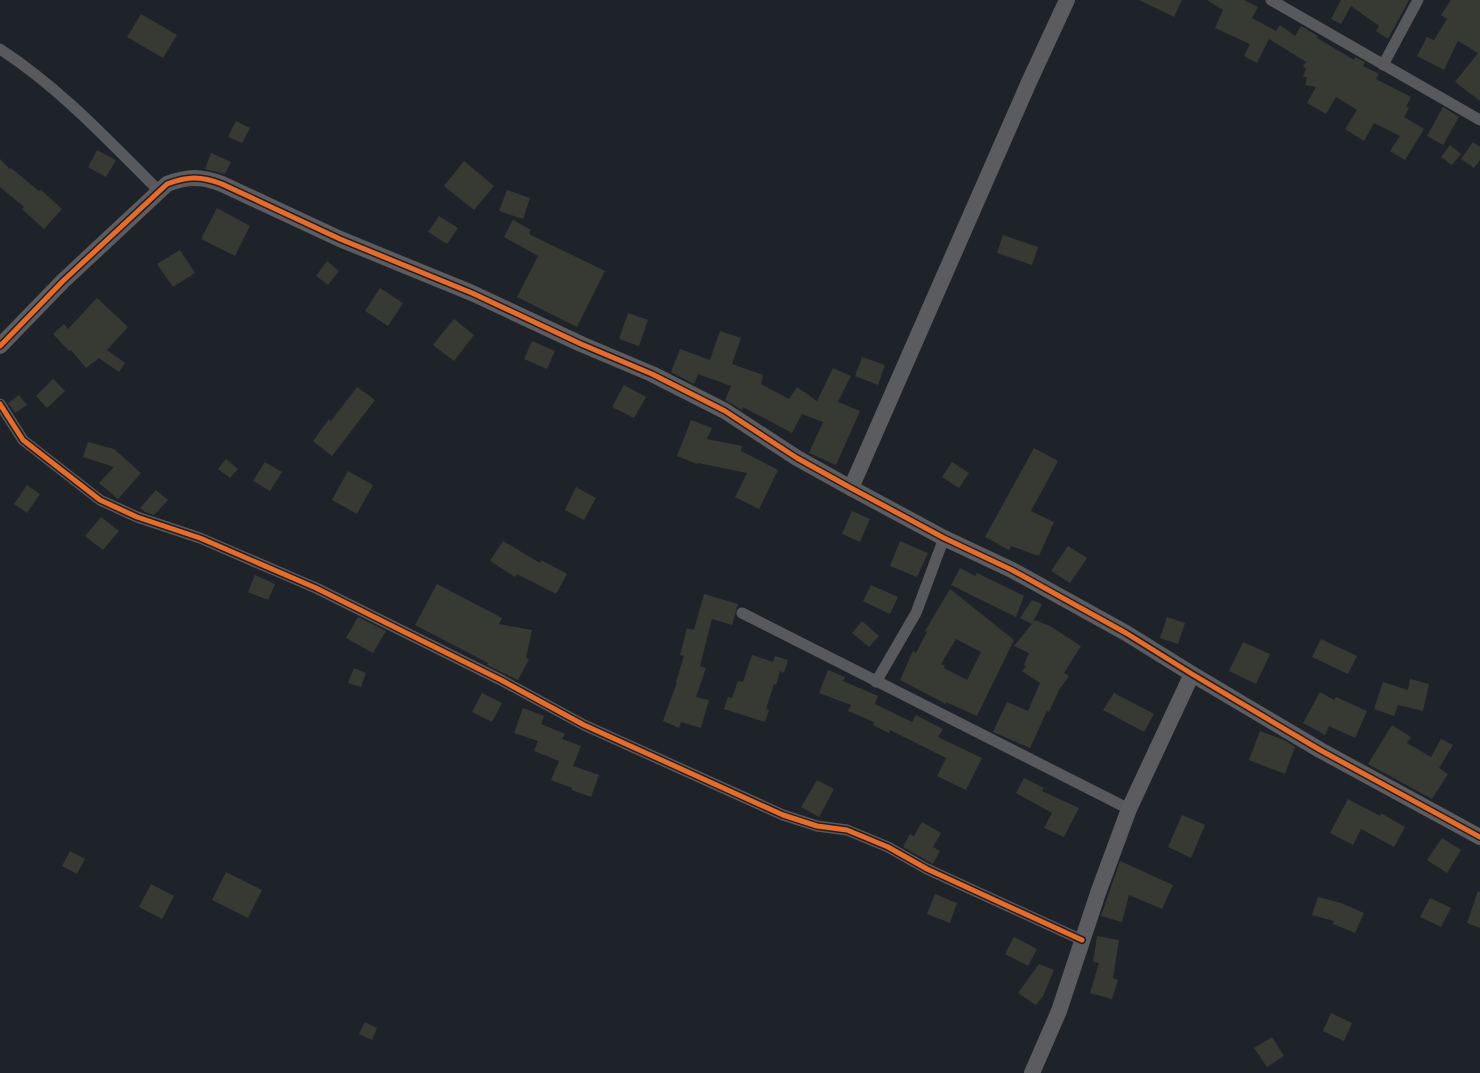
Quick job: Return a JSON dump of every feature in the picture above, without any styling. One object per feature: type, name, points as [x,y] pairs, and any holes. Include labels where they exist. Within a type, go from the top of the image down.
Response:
[{"type":"street","points":[[851,488],[1029,82],[1067,0]]},
{"type":"street","points":[[1271,0],[1480,120]]},
{"type":"street","points":[[1383,65],[1418,0]]},
{"type":"street","points":[[0,48],[23,63],[71,102],[159,191]]},
{"type":"street","points":[[0,346],[63,281],[167,184],[181,178],[205,178],[222,184],[340,239],[472,293],[581,344],[652,374],[725,411],[797,458],[944,538],[1012,570],[1118,628],[1320,750],[1480,837]]},
{"type":"street","points":[[0,404],[23,440],[100,500],[137,517],[200,538],[316,588],[501,680],[584,725],[783,815],[817,826],[847,830],[888,847],[927,869],[1082,940]]},
{"type":"street","points":[[876,682],[916,613],[944,538]]},
{"type":"street","points":[[742,613],[1129,809]]},
{"type":"street","points":[[1032,1073],[1059,1011],[1082,940],[1129,809],[1192,674]]},
{"type":"building","points":[[1139,0],[1182,0],[1174,17]]},
{"type":"building","points":[[1207,0],[1244,0],[1258,7],[1252,18],[1276,31],[1280,25],[1295,36],[1301,26],[1354,60],[1355,57],[1365,62],[1363,66],[1379,74],[1376,79],[1411,97],[1406,107],[1409,108],[1404,117],[1424,129],[1405,160],[1390,151],[1400,136],[1374,123],[1364,141],[1345,129],[1357,110],[1336,97],[1326,114],[1307,103],[1316,87],[1305,85],[1307,78],[1303,76],[1306,69],[1303,66],[1306,62],[1269,39],[1257,63],[1244,56],[1250,44],[1215,28],[1223,10]]},
{"type":"building","points":[[1341,0],[1409,0],[1388,39],[1376,31],[1379,26],[1351,6],[1341,24],[1331,19]]},
{"type":"building","points":[[1451,0],[1480,0],[1480,101],[1455,82],[1478,53],[1458,41],[1444,70],[1417,56],[1427,37],[1434,40],[1447,19],[1441,15]]},
{"type":"building","points":[[141,14],[177,35],[163,58],[127,37]]},
{"type":"building","points":[[1443,107],[1459,117],[1443,145],[1427,136]]},
{"type":"building","points":[[236,121],[250,128],[242,143],[228,137]]},
{"type":"building","points":[[1473,142],[1480,147],[1480,160],[1474,168],[1461,159]]},
{"type":"building","points":[[1450,145],[1461,154],[1452,165],[1441,157]]},
{"type":"building","points":[[97,150],[116,160],[106,177],[88,167]]},
{"type":"building","points":[[211,153],[231,162],[225,174],[205,169]]},
{"type":"building","points":[[0,159],[39,191],[41,190],[62,209],[44,229],[22,209],[24,207],[0,187]]},
{"type":"building","points":[[464,161],[494,186],[474,210],[444,186]]},
{"type":"building","points":[[507,190],[530,198],[523,219],[499,211]]},
{"type":"building","points":[[217,208],[250,226],[235,256],[201,239]]},
{"type":"building","points":[[439,216],[458,228],[447,244],[428,232]]},
{"type":"building","points":[[513,220],[531,230],[529,234],[605,271],[577,327],[517,297],[538,256],[504,237]]},
{"type":"building","points":[[1003,235],[1038,247],[1032,265],[997,253]]},
{"type":"building","points":[[180,250],[195,273],[173,287],[157,264]]},
{"type":"building","points":[[327,261],[339,271],[328,285],[316,276]]},
{"type":"building","points":[[380,288],[403,303],[388,326],[365,311]]},
{"type":"building","points":[[97,298],[128,327],[107,350],[125,363],[119,372],[99,358],[86,368],[71,350],[69,351],[53,334],[64,324],[68,329]]},
{"type":"building","points":[[628,313],[648,320],[639,346],[619,339]]},
{"type":"building","points":[[454,319],[474,335],[454,361],[433,345]]},
{"type":"building","points":[[720,331],[741,338],[732,364],[763,375],[761,384],[789,399],[797,387],[817,401],[833,368],[851,376],[838,402],[860,411],[836,465],[809,453],[823,422],[802,414],[792,433],[743,407],[742,410],[725,400],[731,386],[698,374],[694,384],[671,372],[680,349],[710,360]]},
{"type":"building","points":[[532,341],[555,351],[547,369],[524,359]]},
{"type":"building","points":[[862,357],[885,365],[878,385],[855,376]]},
{"type":"building","points":[[53,379],[65,391],[47,408],[36,396]]},
{"type":"building","points":[[624,385],[646,397],[634,418],[612,407]]},
{"type":"building","points":[[357,387],[375,400],[332,456],[313,441]]},
{"type":"building","points":[[19,395],[27,405],[15,413],[8,403]]},
{"type":"building","points":[[691,420],[712,428],[707,439],[742,446],[741,451],[778,470],[759,509],[735,497],[747,473],[697,464],[677,456]]},
{"type":"building","points":[[88,442],[114,449],[141,473],[118,499],[99,483],[114,467],[83,457]]},
{"type":"building","points":[[1034,448],[1058,461],[1031,511],[1054,522],[1039,556],[1011,546],[1009,550],[985,537]]},
{"type":"building","points":[[226,459],[238,469],[230,478],[218,469]]},
{"type":"building","points":[[265,462],[282,472],[270,491],[253,481]]},
{"type":"building","points":[[952,462],[969,473],[959,488],[942,477]]},
{"type":"building","points":[[348,471],[373,485],[357,514],[332,500]]},
{"type":"building","points":[[27,485],[40,494],[27,513],[14,504]]},
{"type":"building","points":[[576,487],[596,498],[584,520],[565,510]]},
{"type":"building","points":[[156,490],[168,500],[154,515],[140,508]]},
{"type":"building","points":[[852,511],[870,519],[860,542],[842,534]]},
{"type":"building","points":[[101,517],[119,531],[103,550],[85,536]]},
{"type":"building","points":[[503,541],[540,563],[541,560],[567,574],[556,594],[517,574],[515,577],[490,561]]},
{"type":"building","points":[[900,541],[928,553],[917,577],[890,566]]},
{"type":"building","points":[[1068,546],[1087,558],[1070,583],[1051,571]]},
{"type":"building","points":[[960,568],[975,576],[977,573],[1024,596],[1016,617],[951,585]]},
{"type":"building","points":[[255,575],[275,584],[268,600],[248,592]]},
{"type":"building","points":[[437,584],[502,618],[499,624],[532,630],[526,658],[529,659],[518,680],[415,625]]},
{"type":"building","points":[[871,585],[898,597],[890,614],[863,601]]},
{"type":"building","points":[[950,589],[1014,640],[977,716],[946,702],[946,704],[900,680],[913,651],[916,653],[927,632],[925,631]],"holes":[[[956,639],[981,652],[967,680],[944,668],[945,666],[941,664]]]},
{"type":"building","points":[[704,594],[738,604],[732,625],[712,619],[700,666],[706,668],[696,697],[709,700],[701,728],[681,722],[679,728],[663,721],[684,656],[680,655],[687,628],[694,630]]},
{"type":"building","points":[[1032,600],[1042,604],[1032,624],[1020,618]]},
{"type":"building","points":[[358,617],[386,631],[373,653],[346,638]]},
{"type":"building","points":[[1167,617],[1185,623],[1178,644],[1160,638]]},
{"type":"building","points":[[1035,620],[1050,626],[1081,646],[1064,673],[1069,676],[1059,690],[1049,712],[1047,711],[1030,748],[993,732],[1007,702],[1028,711],[1040,683],[1022,671],[1026,666],[1024,665],[1029,653],[1014,646]]},
{"type":"building","points":[[862,621],[879,636],[869,647],[852,633]]},
{"type":"building","points":[[1321,639],[1357,656],[1348,674],[1312,657]]},
{"type":"building","points":[[1243,642],[1270,654],[1256,684],[1229,671]]},
{"type":"building","points":[[752,655],[773,662],[775,656],[788,660],[784,673],[780,671],[776,685],[774,684],[766,709],[769,710],[765,722],[724,709],[728,697],[732,698],[738,681],[743,682]]},
{"type":"building","points":[[354,668],[366,673],[361,687],[348,683]]},
{"type":"building","points":[[828,670],[845,677],[843,681],[878,696],[875,704],[912,722],[916,715],[943,729],[938,737],[982,758],[966,790],[937,776],[946,758],[890,730],[889,733],[873,725],[874,722],[848,711],[851,705],[819,693]]},
{"type":"building","points":[[1410,679],[1429,684],[1423,711],[1398,705],[1394,716],[1374,709],[1383,682],[1408,690]]},
{"type":"building","points":[[1320,692],[1334,700],[1336,697],[1367,711],[1355,738],[1329,726],[1325,735],[1303,723]]},
{"type":"building","points":[[482,693],[502,703],[492,722],[472,712]]},
{"type":"building","points":[[1114,693],[1154,714],[1144,732],[1103,710]]},
{"type":"building","points":[[523,708],[544,716],[541,724],[565,734],[562,739],[581,746],[573,766],[599,775],[591,797],[551,780],[559,761],[534,751],[538,741],[514,733]]},
{"type":"building","points":[[1392,725],[1411,737],[1407,743],[1431,757],[1441,739],[1453,745],[1439,768],[1448,774],[1432,799],[1368,764]]},
{"type":"building","points":[[1260,731],[1284,740],[1295,747],[1285,774],[1249,760]]},
{"type":"building","points":[[1024,778],[1044,788],[1042,791],[1079,808],[1064,837],[1044,828],[1052,813],[1016,793]]},
{"type":"building","points":[[817,780],[834,789],[819,817],[801,807]]},
{"type":"building","points":[[1348,799],[1380,816],[1381,813],[1405,827],[1394,847],[1361,829],[1353,845],[1330,833]]},
{"type":"building","points":[[1182,815],[1205,825],[1191,858],[1168,847]]},
{"type":"building","points":[[922,822],[941,833],[933,847],[940,851],[933,864],[903,847],[910,834],[914,836]]},
{"type":"building","points":[[1442,838],[1461,850],[1447,873],[1427,860]]},
{"type":"building","points":[[70,851],[85,859],[77,874],[62,866]]},
{"type":"building","points":[[1120,861],[1173,885],[1162,909],[1129,895],[1122,922],[1101,916]]},
{"type":"building","points":[[226,872],[262,890],[248,918],[212,900]]},
{"type":"building","points":[[151,884],[174,896],[162,919],[139,907]]},
{"type":"building","points":[[1478,891],[1480,892],[1480,928],[1467,923]]},
{"type":"building","points":[[935,894],[957,903],[950,923],[927,914]]},
{"type":"building","points":[[1318,897],[1341,903],[1364,913],[1355,933],[1333,924],[1334,921],[1312,915]]},
{"type":"building","points":[[1430,898],[1451,908],[1441,927],[1420,917]]},
{"type":"building","points":[[1097,936],[1119,940],[1113,978],[1118,980],[1112,999],[1090,993],[1099,963],[1093,962]]},
{"type":"building","points":[[1014,937],[1037,949],[1028,966],[1005,954]]},
{"type":"building","points":[[1039,964],[1054,970],[1043,996],[1036,1005],[1018,993]]},
{"type":"building","points":[[1331,1013],[1352,1023],[1344,1041],[1323,1031]]},
{"type":"building","points":[[365,1022],[377,1028],[372,1040],[359,1034]]},
{"type":"building","points":[[1272,1037],[1284,1056],[1267,1067],[1254,1048]]},
{"type":"cycle path","points":[[0,346],[63,281],[167,184],[194,178],[214,181],[340,239],[472,293],[581,344],[652,374],[725,411],[797,458],[944,538],[1012,570],[1126,633],[1320,750],[1480,837]]},
{"type":"cycle path","points":[[0,404],[23,440],[100,500],[137,517],[200,538],[316,588],[501,680],[584,725],[783,815],[817,826],[847,830],[888,847],[927,869],[1082,940]]}]
